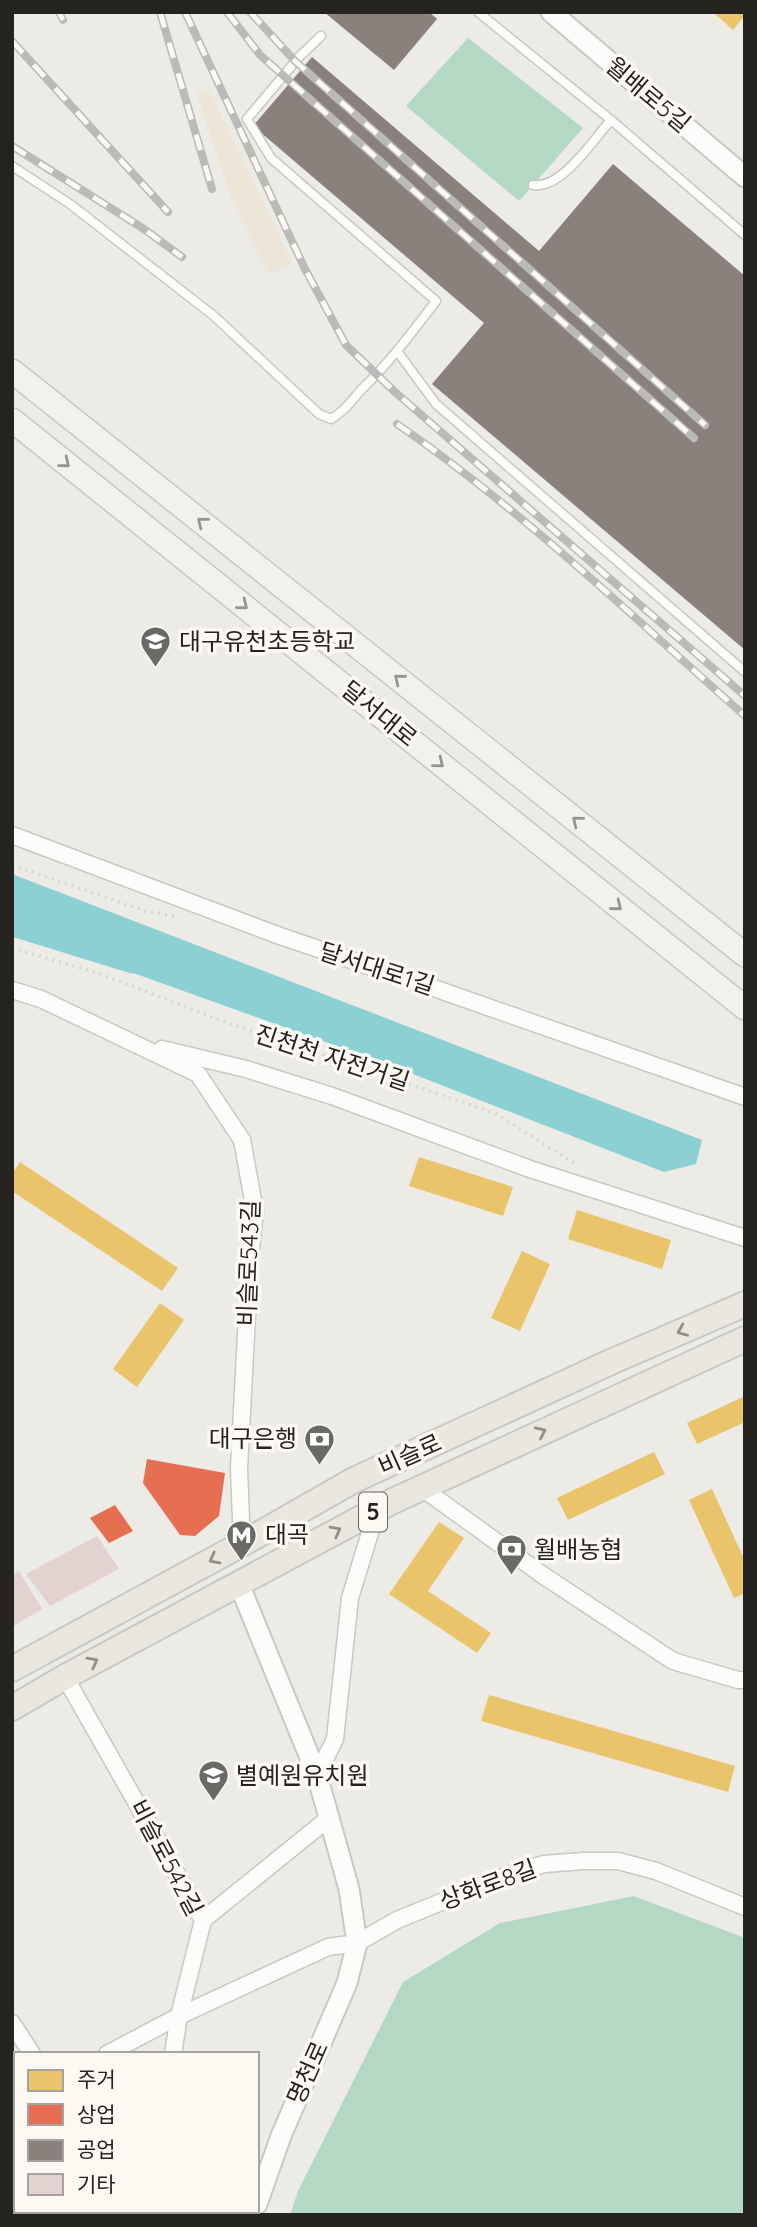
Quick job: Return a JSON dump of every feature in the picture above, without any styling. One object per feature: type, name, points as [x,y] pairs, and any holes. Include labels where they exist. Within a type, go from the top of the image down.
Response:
[{"type":"main road","name":"달서대로","points":[[12,371],[745,956]]},
{"type":"main road","name":"달서대로","points":[[12,420],[745,1008]]},
{"type":"main road","name":"비슬로","points":[[12,1669],[354,1480],[613,1361],[745,1304]]},
{"type":"main road","name":"비슬로","points":[[12,1708],[377,1510],[745,1339]]},
{"type":"street","name":"월배로5길","points":[[551,12],[745,177]]},
{"type":"street","name":"달서대로1길","points":[[12,835],[270,933],[745,1097]]},
{"type":"street","name":"비슬로543길","points":[[12,990],[41,999],[198,1074],[242,1140],[255,1211],[239,1468],[242,1544]]},
{"type":"street","points":[[121,1037],[246,1069],[332,1096],[530,1169],[745,1238]]},
{"type":"street","name":"비슬로","points":[[422,1488],[541,1574],[673,1661],[745,1680]]},
{"type":"street","points":[[317,1775],[335,1739],[350,1598],[377,1510]]},
{"type":"street","name":"명천로","points":[[239,1584],[317,1775],[349,1889],[357,1942],[347,1983],[281,2136],[259,2198]]},
{"type":"street","name":"비슬로542길","points":[[65,1677],[203,1920],[179,2016],[173,2052]]},
{"type":"street","points":[[203,1920],[329,1818]]},
{"type":"street","name":"상화로8길","points":[[357,1942],[397,1920],[508,1875],[544,1864],[618,1861],[656,1871],[745,1907]]},
{"type":"street","points":[[111,2052],[179,2016],[328,1947],[357,1942]]},
{"type":"street","points":[[12,2023],[31,2052]]},
{"type":"lane","points":[[478,12],[611,120],[745,235]]},
{"type":"lane","points":[[12,166],[70,204],[214,316],[319,414],[331,419],[346,410],[378,375],[436,301],[271,158],[247,119],[299,57],[321,36]]},
{"type":"lane","points":[[533,184],[542,186],[564,174],[611,120]]},
{"type":"lane","points":[[397,351],[436,404],[745,672]]},
{"type":"path","points":[[12,865],[145,911],[183,917]]},
{"type":"path","name":"진천천 자전거길","points":[[12,948],[98,973],[225,1022],[495,1113],[577,1166]]},
{"type":"shaded area","points":[[209,89],[293,265],[268,274],[232,200],[196,92]]},
{"type":"green space","points":[[468,38],[583,128],[519,201],[406,106]]},
{"type":"green space","points":[[634,1896],[745,1938],[745,2215],[290,2215],[298,2191],[403,1982],[500,1923]]},
{"type":"water","points":[[12,874],[702,1140],[696,1164],[664,1172],[395,1067],[125,970],[12,934]]},
{"type":"building: 주거","points":[[713,12],[745,12],[745,15],[733,30]]},
{"type":"building: 주거","points":[[419,1157],[513,1187],[503,1216],[409,1186]]},
{"type":"building: 주거","points":[[20,1162],[178,1268],[162,1291],[12,1191],[12,1174]]},
{"type":"building: 주거","points":[[577,1210],[671,1240],[662,1269],[568,1239]]},
{"type":"building: 주거","points":[[522,1251],[550,1264],[520,1331],[491,1318]]},
{"type":"building: 주거","points":[[160,1303],[184,1320],[137,1387],[113,1369]]},
{"type":"building: 주거","points":[[745,1396],[745,1422],[697,1444],[687,1423]]},
{"type":"building: 주거","points":[[654,1452],[665,1474],[568,1520],[557,1498]]},
{"type":"building: 주거","points":[[712,1489],[745,1561],[745,1593],[734,1598],[689,1500]]},
{"type":"building: 주거","points":[[439,1522],[464,1538],[428,1591],[491,1633],[477,1653],[389,1594]]},
{"type":"building: 주거","points":[[489,1695],[735,1766],[728,1792],[481,1721]]},
{"type":"building: 상업","points":[[147,1459],[225,1473],[219,1516],[195,1536],[180,1535],[143,1483]]},
{"type":"building: 상업","points":[[115,1505],[133,1531],[109,1543],[90,1518]]},
{"type":"building: 공업","points":[[324,12],[429,12],[437,19],[394,70]]},
{"type":"building: 공업","points":[[312,57],[539,251],[613,164],[745,276],[745,650],[432,384],[484,323],[253,126]]},
{"type":"building: 기타","points":[[97,1536],[119,1569],[50,1606],[26,1574]]},
{"type":"building: 기타","points":[[19,1571],[42,1609],[12,1627],[12,1575]]},
{"type":"waterway","points":[[12,934],[132,971]]},
{"type":"railway","points":[[59,12],[63,20]]},
{"type":"railway","points":[[160,12],[212,189]]},
{"type":"railway","points":[[185,12],[305,269],[346,345],[395,392],[745,696]]},
{"type":"railway","points":[[227,12],[260,55],[694,438]]},
{"type":"railway","points":[[250,12],[295,61],[705,425]]},
{"type":"railway","points":[[12,41],[168,212]]},
{"type":"railway","points":[[12,146],[144,229],[182,257]]},
{"type":"railway","points":[[397,424],[532,528],[745,716]]},
{"type":"place","name":"대구유천초등학교","points":[[156,669]]},
{"type":"place","name":"대구은행","points":[[320,1466]]},
{"type":"place","name":"대곡","points":[[242,1562]]},
{"type":"place","name":"월배농협","points":[[511,1577]]},
{"type":"place","name":"별예원유치원","points":[[213,1803]]}]
